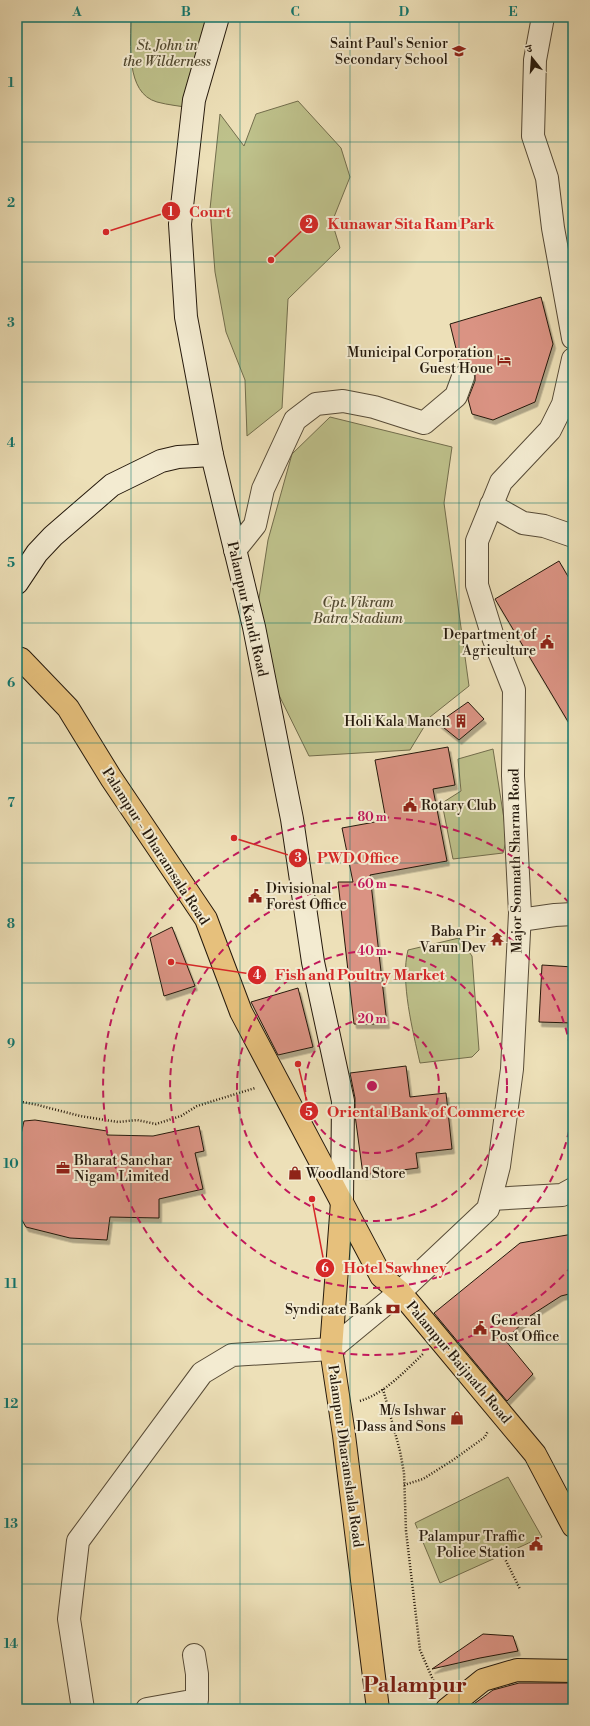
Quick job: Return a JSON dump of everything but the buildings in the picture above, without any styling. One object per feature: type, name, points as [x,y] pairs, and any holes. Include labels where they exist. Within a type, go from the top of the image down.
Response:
[{"type":"main road","name":"Palampur - Dharamsala Road","points":[[17,658],[21,659],[68,708],[111,778],[206,919],[241,1012],[342,1202]]},
{"type":"main road","name":"Palampur Baijnath Road","points":[[342,1202],[381,1276],[400,1292],[535,1454],[573,1526]]},
{"type":"main road","name":"Palampur Dharamshala Road","points":[[342,1202],[332,1349],[378,1709]]},
{"type":"main road","points":[[443,1700],[483,1680],[517,1670],[573,1671]]},
{"type":"street","name":"Palampur Kandi Road","points":[[218,17],[194,100],[180,224],[186,317],[212,455],[254,627],[290,812],[313,962],[343,1101],[342,1202]]},
{"type":"street","points":[[543,17],[535,60],[533,136],[548,178],[554,228],[573,338]]},
{"type":"street","name":"Major Somnath Sharma Road","points":[[332,1349],[400,1292],[488,1209],[491,1199],[499,1166],[512,1068],[520,920],[513,776],[514,690],[493,637],[477,585],[477,541],[501,482],[550,430],[563,404],[573,360]]},
{"type":"street","points":[[235,550],[255,525],[263,489],[295,420],[316,404],[343,401],[374,407],[424,423],[456,396],[463,377]]},
{"type":"street","points":[[17,583],[37,553],[52,536],[112,485],[161,461],[178,457],[212,455]]},
{"type":"street","points":[[491,505],[523,523],[544,526],[573,536]]},
{"type":"street","points":[[520,920],[573,914]]},
{"type":"street","points":[[491,1199],[562,1196],[573,1189]]},
{"type":"street","points":[[83,1709],[70,1619],[78,1541],[202,1373],[232,1355],[332,1349]]},
{"type":"street","points":[[147,1709],[199,1705],[194,1655]]},
{"type":"path","points":[[17,1101],[80,1116],[118,1122],[137,1120],[156,1124],[181,1116],[197,1106],[277,1081]]},
{"type":"path","points":[[354,1403],[370,1398],[383,1389],[423,1354]]},
{"type":"path","points":[[383,1389],[400,1451],[404,1473],[406,1531],[420,1650],[443,1700]]},
{"type":"path","points":[[404,1485],[423,1479],[453,1460],[485,1436],[499,1410]]},
{"type":"path","points":[[503,1555],[520,1589]]},
{"type":"green space","name":"St. John in the Wilderness","points":[[131,17],[216,17],[191,108],[157,102],[147,97],[139,89],[132,66]]},
{"type":"green space","points":[[298,101],[341,148],[350,177],[332,222],[340,248],[288,299],[282,408],[247,436],[245,380],[226,332],[215,272],[210,209],[220,114],[244,146],[256,114]]},
{"type":"green space","name":"Cpt. Vikram Batra Stadium","points":[[330,417],[452,447],[444,503],[469,686],[430,717],[410,750],[309,756],[274,685],[257,611],[268,540],[292,454]]},
{"type":"green space","points":[[493,749],[507,838],[503,853],[453,859],[442,803],[461,791],[458,759]]},
{"type":"green space","points":[[459,938],[472,956],[479,1050],[472,1057],[420,1063],[406,991],[406,962],[408,950]]},
{"type":"green space","points":[[508,1477],[542,1537],[440,1583],[415,1523]]},
{"type":"place","name":"Saint Paul's Senior Secondary School","points":[[459,51]]},
{"type":"place","name":"Court","points":[[106,232]]},
{"type":"place","name":"Kunawar Sita Ram Park","points":[[271,260]]},
{"type":"place","name":"Municipal Corporation Guest Houe","points":[[504,360]]},
{"type":"place","name":"Department of Agriculture","points":[[547,642]]},
{"type":"place","name":"Holi Kala Manch","points":[[461,721]]},
{"type":"place","name":"Rotary Club","points":[[410,805]]},
{"type":"place","name":"PWD Office","points":[[234,838]]},
{"type":"place","name":"Divisional Forest Office","points":[[255,896]]},
{"type":"place","name":"Baba Pir Varun Dev","points":[[497,939]]},
{"type":"place","name":"Fish and Poultry Market","points":[[171,962]]},
{"type":"place","name":"Oriental Bank of Commerce","points":[[298,1064]]},
{"type":"place","name":"Bharat Sanchar Nigam Limited","points":[[63,1168]]},
{"type":"place","name":"Woodland Store","points":[[295,1173]]},
{"type":"place","name":"Hotel Sawhney","points":[[312,1199]]},
{"type":"place","name":"Syndicate Bank","points":[[393,1309]]},
{"type":"place","name":"General Post Office","points":[[480,1328]]},
{"type":"place","name":"M/s Ishwar Dass and Sons","points":[[457,1418]]},
{"type":"place","name":"Palampur Traffic Police Station","points":[[536,1544]]},
{"type":"district","name":"Palampur","points":[[415,1684]]}]
